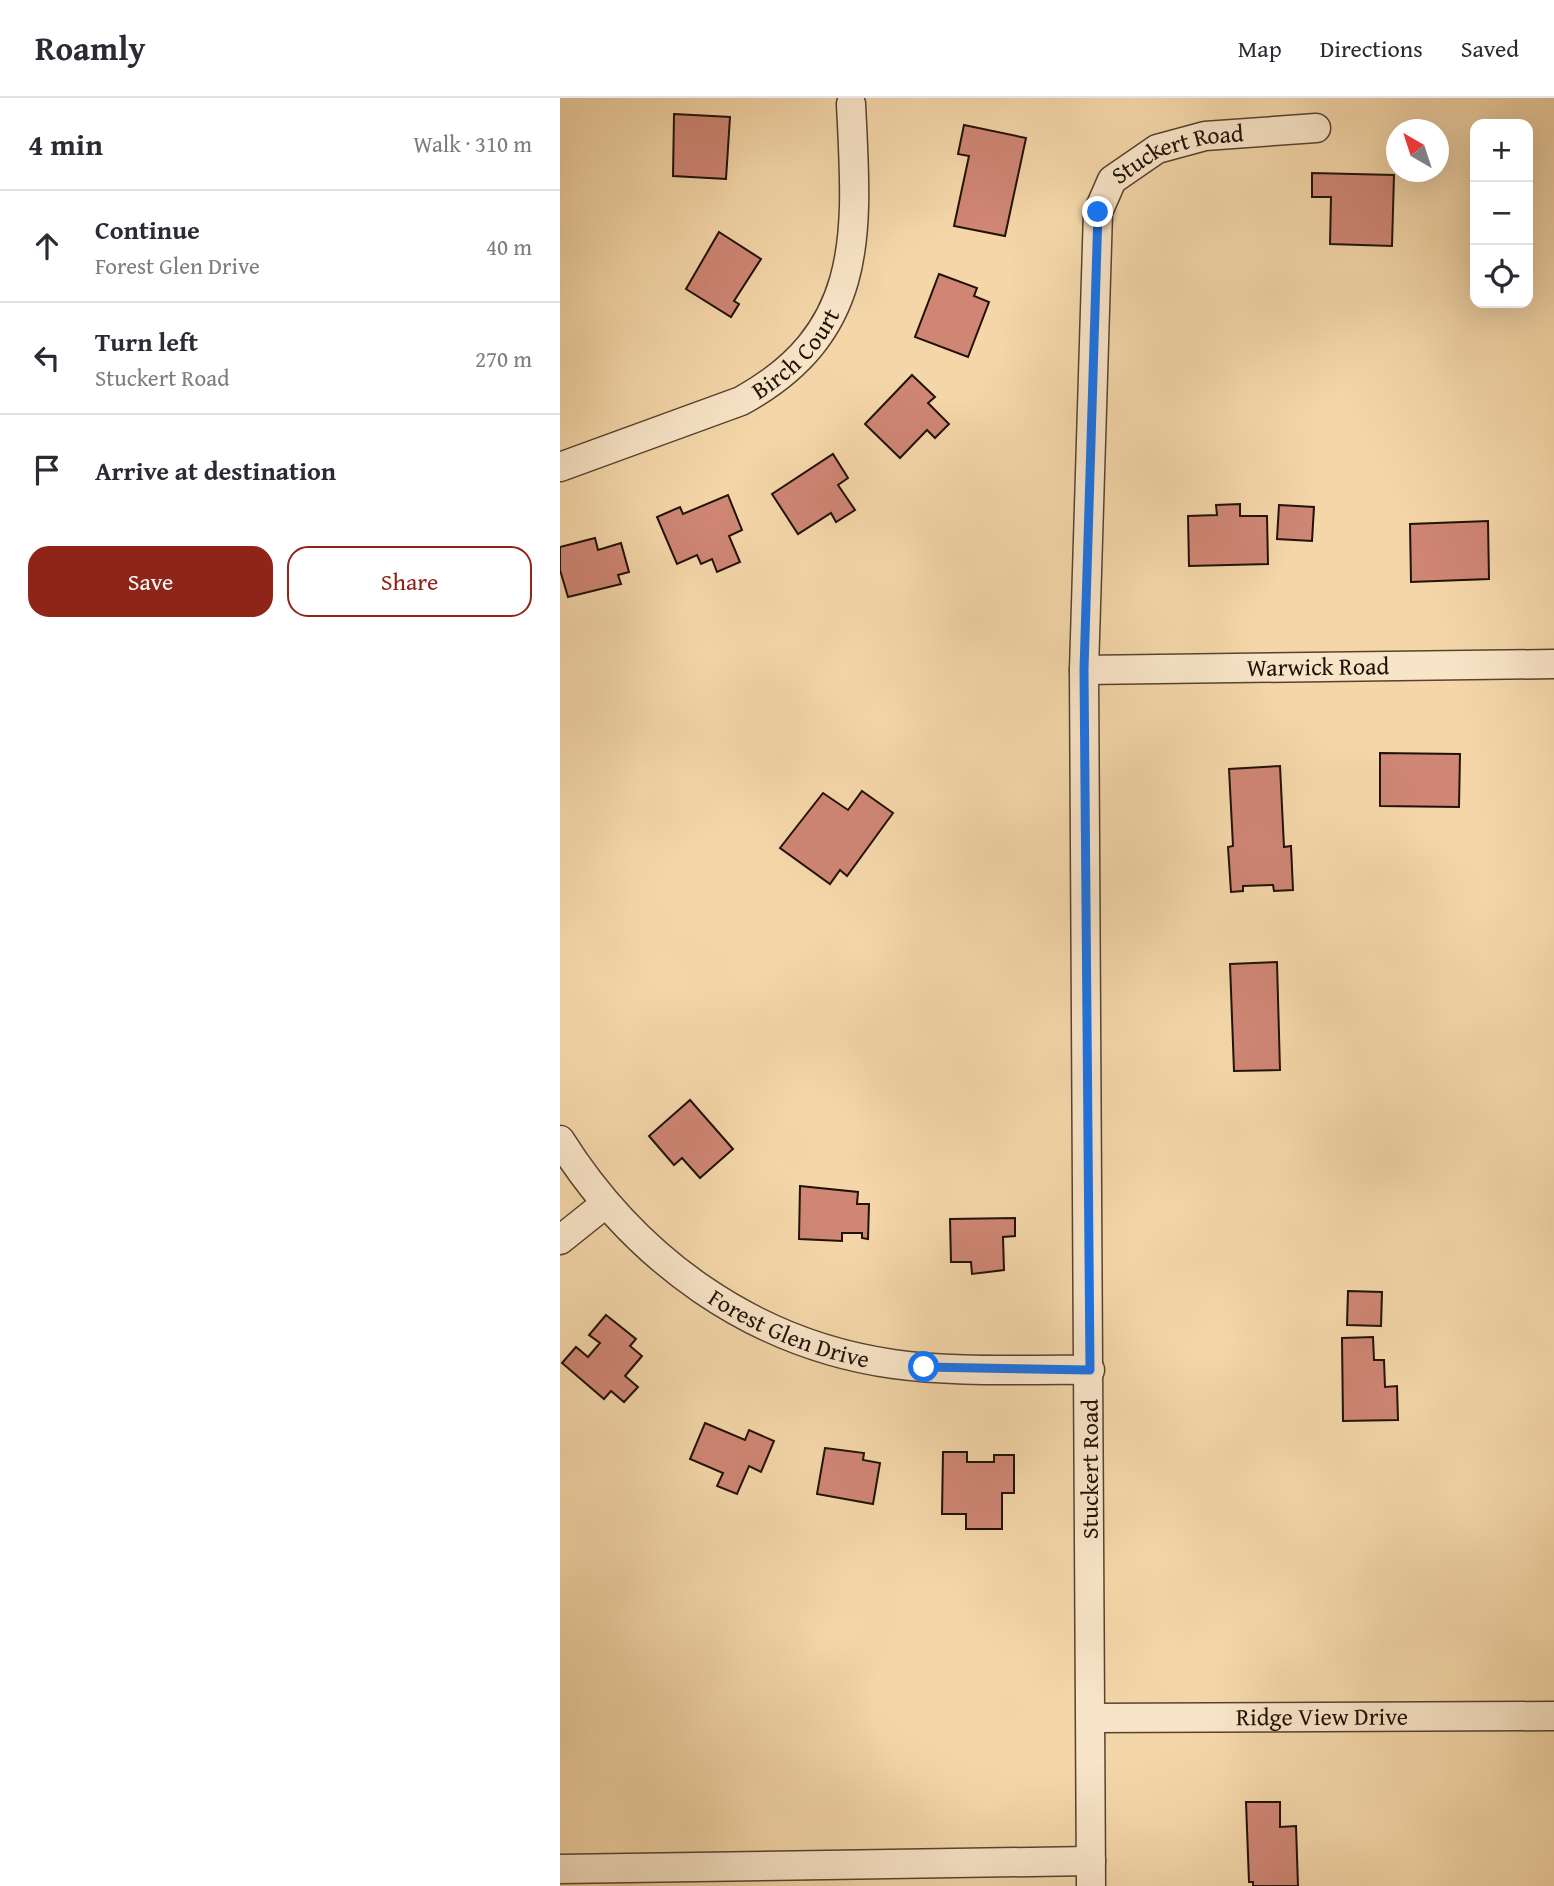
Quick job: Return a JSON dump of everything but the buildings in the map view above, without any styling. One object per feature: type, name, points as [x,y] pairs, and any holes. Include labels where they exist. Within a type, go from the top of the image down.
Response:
[{"type":"street","name":"Birch Court","points":[[560,467],[741,401],[767,386],[798,361],[811,346],[839,297],[852,253],[856,207],[851,104]]},
{"type":"street","name":"Stuckert Road","points":[[1091,1873],[1084,670],[1098,212],[1112,180],[1157,149],[1205,136],[1316,128]]},
{"type":"street","name":"Warwick Road","points":[[1084,670],[1554,664]]},
{"type":"street","name":"Forest Glen Drive","points":[[560,1140],[605,1204],[635,1236],[682,1276],[720,1303],[800,1340],[859,1357],[924,1367],[1090,1370]]},
{"type":"street","points":[[560,1240],[605,1204]]},
{"type":"street","name":"Ridge View Drive","points":[[1091,1718],[1554,1716]]},
{"type":"street","points":[[560,1869],[1091,1873]]},
{"type":"route","points":[[924,1367],[1090,1370],[1084,670],[1098,212]]}]
